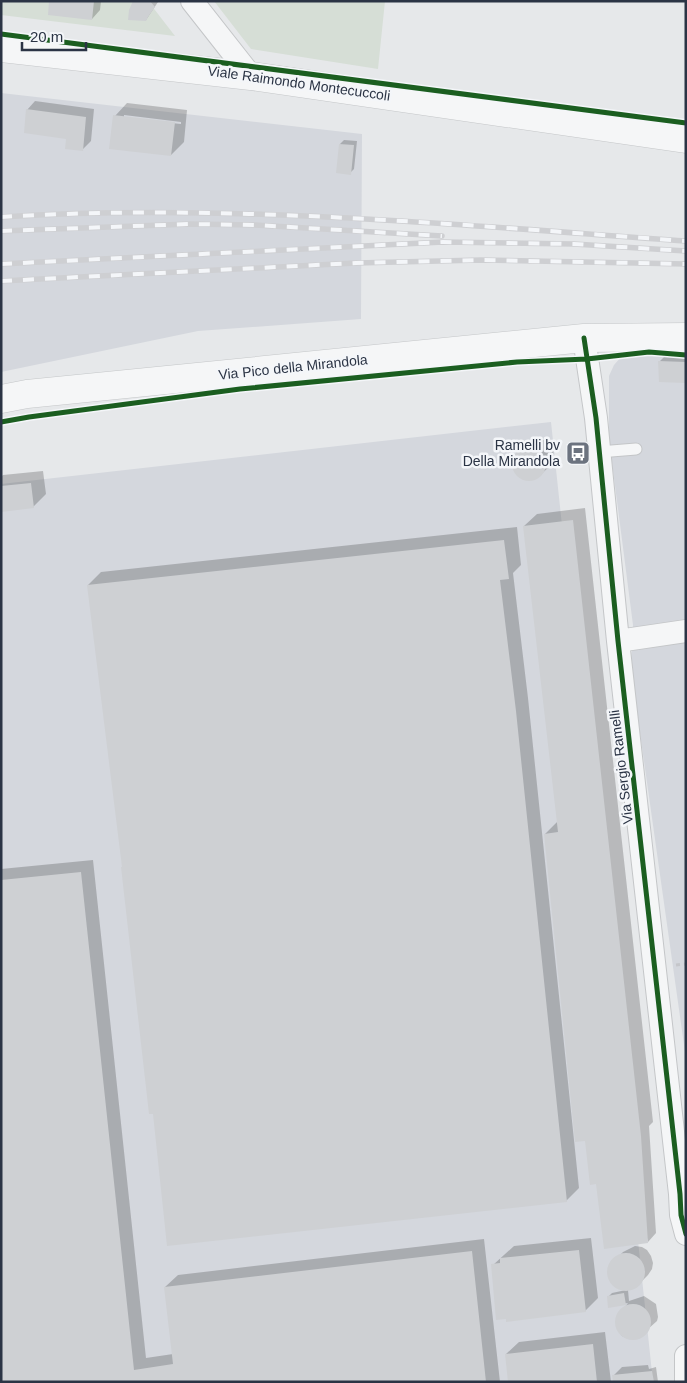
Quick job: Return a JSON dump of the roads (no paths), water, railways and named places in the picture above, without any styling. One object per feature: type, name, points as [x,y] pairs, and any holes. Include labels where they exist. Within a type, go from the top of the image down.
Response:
[{"type":"street","points":[[192,1],[251,76]]},
{"type":"street","name":"Viale Raimondo Montecuccoli","points":[[1,48],[251,76],[686,138]]},
{"type":"street","name":"Via Pico della Mirandola","points":[[1,399],[27,394],[584,338],[686,337]]},
{"type":"street","name":"Via Sergio Ramelli","points":[[584,338],[599,452],[618,641],[683,1199],[681,1215],[686,1234]]},
{"type":"street","points":[[618,641],[686,631]]},
{"type":"street","points":[[686,1356],[686,1382]]},
{"type":"lane","points":[[599,452],[636,449]]},
{"type":"railway","points":[[1,217],[87,213],[258,214],[429,223],[686,241]]},
{"type":"railway","points":[[1,231],[190,224],[255,225],[442,236]]},
{"type":"railway","points":[[1,264],[443,242],[574,244],[686,251]]},
{"type":"railway","points":[[1,281],[356,263],[481,260],[686,264]]},
{"type":"place","name":"Ramelli bv Della Mirandola","points":[[578,453]]}]
